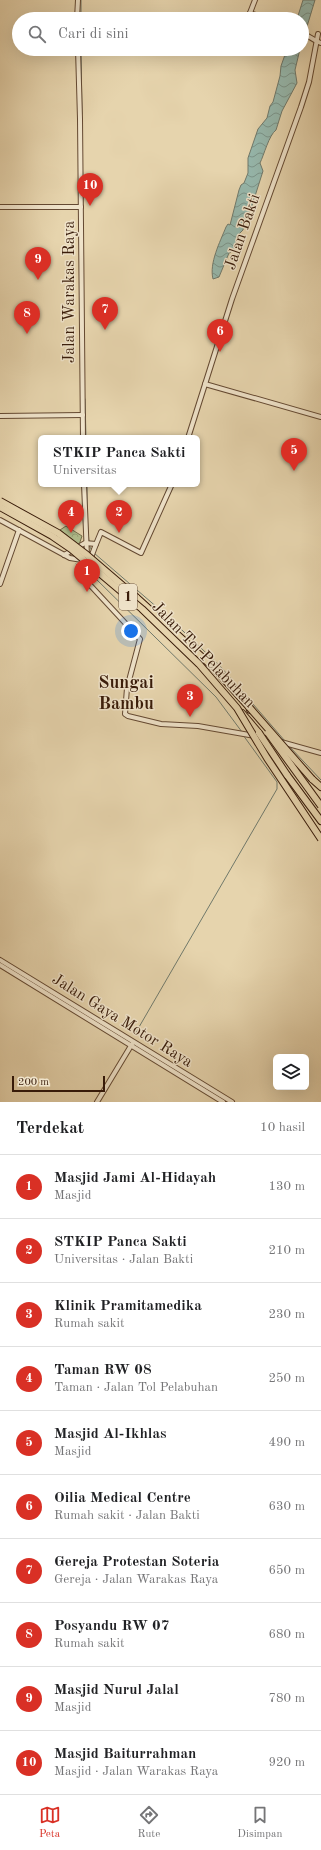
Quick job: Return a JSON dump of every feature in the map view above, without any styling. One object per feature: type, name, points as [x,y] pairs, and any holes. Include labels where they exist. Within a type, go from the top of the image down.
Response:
[{"type":"highway","name":"Jalan Tol Pelabuhan","points":[[0,501],[58,533],[105,570],[214,668],[249,706]]},
{"type":"highway","name":"Jalan Tol Pelabuhan","points":[[0,507],[52,536],[119,589],[199,664],[259,733],[321,821]]},
{"type":"highway","points":[[249,706],[301,767],[321,787]]},
{"type":"highway","points":[[249,706],[250,711],[321,806]]},
{"type":"highway","points":[[237,708],[267,758],[321,839]]},
{"type":"street","points":[[77,12],[78,0]]},
{"type":"street","points":[[250,12],[255,0]]},
{"type":"street","points":[[309,35],[319,34]]},
{"type":"street","name":"Jalan Bakti","points":[[189,435],[248,255],[301,107],[309,82],[316,41],[319,34]]},
{"type":"street","points":[[312,36],[316,41],[321,43]]},
{"type":"street","name":"Jalan Warakas Raya","points":[[78,56],[83,435]]},
{"type":"street","points":[[0,207],[81,207]]},
{"type":"street","points":[[205,384],[321,417]]},
{"type":"street","points":[[0,416],[83,414]]},
{"type":"street","points":[[84,487],[89,546],[88,581],[140,639],[127,688],[125,714],[161,724],[198,726],[243,734],[286,743],[321,753]]},
{"type":"street","points":[[64,555],[89,546],[101,532],[141,554],[171,487]]},
{"type":"street","points":[[0,520],[18,532],[64,555],[88,562]]},
{"type":"street","points":[[0,584],[18,532]]},
{"type":"street","points":[[88,562],[93,553],[89,546]]},
{"type":"street","name":"Jalan Gaya Motor Raya","points":[[0,960],[132,1044],[216,1095],[232,1102]]},
{"type":"street","name":"Jalan Gaya Motor Raya","points":[[0,965],[91,1018]]},
{"type":"street","points":[[97,1102],[132,1044]]},
{"type":"street","name":"Jalan Gaya Motor Raya","points":[[216,1095],[223,1102]]},
{"type":"green space","points":[[66,526],[82,536],[79,545],[60,530]]},
{"type":"water","points":[[303,0],[315,0],[309,20],[309,12],[299,12]]},
{"type":"water","points":[[285,56],[298,56],[295,70],[297,83],[282,111],[276,130],[269,141],[260,163],[263,171],[243,230],[239,234],[234,250],[229,253],[219,277],[213,279],[212,266],[214,259],[226,227],[228,224],[230,225],[239,190],[248,173],[248,158],[258,129],[267,118],[270,106],[273,102]]},
{"type":"waterway","points":[[81,0],[81,12]]},
{"type":"waterway","points":[[81,56],[82,114]]},
{"type":"waterway","points":[[82,127],[82,154]]},
{"type":"waterway","points":[[83,185],[83,192]]},
{"type":"waterway","points":[[83,223],[84,373]]},
{"type":"waterway","points":[[85,399],[86,435]]},
{"type":"waterway","points":[[87,487],[87,518]]},
{"type":"waterway","points":[[88,531],[89,542]]},
{"type":"waterway","points":[[89,545],[92,551]]},
{"type":"waterway","points":[[94,553],[166,615],[220,666],[285,741]]},
{"type":"waterway","points":[[76,564],[86,571]]},
{"type":"waterway","points":[[94,577],[216,697],[242,732]]},
{"type":"waterway","points":[[135,1034],[277,789],[277,782],[243,735]]},
{"type":"waterway","points":[[288,745],[321,780]]},
{"type":"place","name":"Masjid Baiturrahman","points":[[90,206]]},
{"type":"place","name":"Masjid Nurul Jalal","points":[[38,280]]},
{"type":"place","name":"Gereja Protestan Soteria","points":[[105,330]]},
{"type":"place","name":"Posyandu RW 07","points":[[27,334]]},
{"type":"place","name":"Oilia Medical Centre","points":[[220,352]]},
{"type":"place","name":"Masjid Al-Ikhlas","points":[[294,471]]},
{"type":"place","name":"Taman RW 08","points":[[71,533]]},
{"type":"place","name":"STKIP Panca Sakti","points":[[119,533]]},
{"type":"place","name":"Masjid Jami Al-Hidayah","points":[[87,592]]},
{"type":"place","name":"Klinik Pramitamedika","points":[[190,717]]},
{"type":"district","name":"Sungai Bambu","points":[[126,693]]}]
